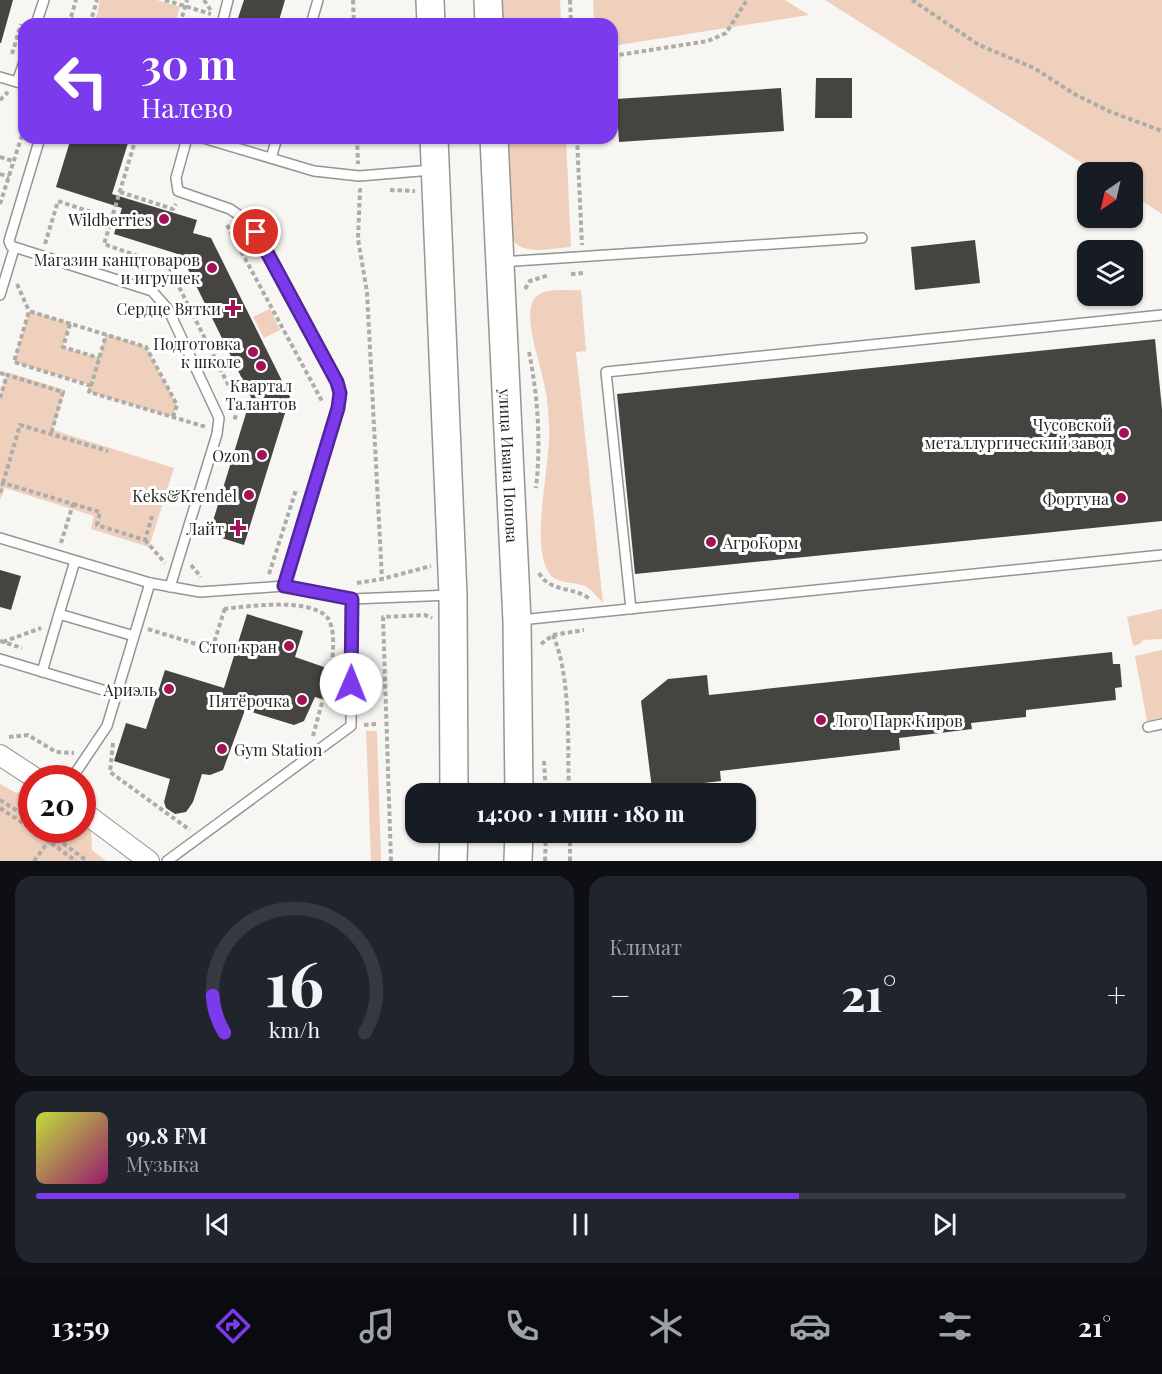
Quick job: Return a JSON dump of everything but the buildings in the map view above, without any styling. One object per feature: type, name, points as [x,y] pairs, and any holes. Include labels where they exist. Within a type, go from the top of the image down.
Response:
[{"type":"main road","points":[[430,0],[431,18]]},
{"type":"main road","points":[[488,0],[489,18]]},
{"type":"main road","points":[[434,144],[453,595],[454,783]]},
{"type":"main road","name":"улица Ивана Попова","points":[[494,144],[517,621],[519,783]]},
{"type":"main road","points":[[453,861],[454,843]]},
{"type":"main road","points":[[518,861],[519,843]]},
{"type":"street","points":[[2,746],[22,765]]},
{"type":"street","points":[[96,821],[149,861]]},
{"type":"lane","points":[[38,18],[44,0]]},
{"type":"lane","points":[[224,18],[228,0]]},
{"type":"lane","points":[[313,18],[318,0]]},
{"type":"lane","points":[[2,77],[18,82]]},
{"type":"lane","points":[[38,144],[9,241],[14,249],[152,291],[168,309],[216,409],[218,431],[170,587]]},
{"type":"lane","points":[[186,144],[176,177],[178,191],[230,208],[249,222],[337,382],[340,393],[338,408],[284,586]]},
{"type":"lane","points":[[223,144],[314,171],[359,176],[435,169]]},
{"type":"lane","points":[[271,158],[275,144]]},
{"type":"lane","points":[[499,262],[862,238]]},
{"type":"lane","points":[[0,295],[14,249]]},
{"type":"lane","points":[[631,609],[606,372],[1162,315]]},
{"type":"lane","points":[[0,538],[150,583],[200,592],[284,586],[352,599],[453,595]]},
{"type":"lane","points":[[517,621],[1162,555]]},
{"type":"lane","points":[[42,672],[75,561]]},
{"type":"lane","points":[[81,765],[107,726],[150,583]]},
{"type":"lane","points":[[167,861],[351,726],[352,599]]},
{"type":"lane","points":[[59,614],[134,636]]},
{"type":"lane","points":[[0,659],[116,694]]},
{"type":"lane","points":[[1148,727],[1162,724]]},
{"type":"path","points":[[71,18],[76,0]]},
{"type":"path","points":[[90,18],[97,0]]},
{"type":"path","points":[[165,0],[215,18]]},
{"type":"path","points":[[182,18],[187,0]]},
{"type":"path","points":[[353,0],[354,18]]},
{"type":"path","points":[[570,0],[572,18]]},
{"type":"path","points":[[618,55],[708,41],[726,33],[747,0]]},
{"type":"path","points":[[912,0],[979,45],[1034,68],[1076,95],[1111,112],[1162,131]]},
{"type":"path","points":[[2,77],[18,31]]},
{"type":"path","points":[[0,204],[1,195],[19,144]]},
{"type":"path","points":[[42,252],[58,201],[112,219],[134,144]]},
{"type":"path","points":[[357,144],[358,167]]},
{"type":"path","points":[[571,247],[582,246],[577,144]]},
{"type":"path","points":[[0,157],[14,161]]},
{"type":"path","points":[[0,174],[9,177]]},
{"type":"path","points":[[360,190],[358,238],[367,292],[382,579]]},
{"type":"path","points":[[120,192],[173,209],[175,204],[184,207]]},
{"type":"path","points":[[222,220],[229,227],[323,399],[323,405]]},
{"type":"path","points":[[565,274],[584,273]]},
{"type":"path","points":[[524,300],[524,290],[530,281],[556,275]]},
{"type":"path","points":[[91,386],[14,362],[29,311],[146,346],[177,405],[173,417]]},
{"type":"path","points":[[70,323],[63,347],[99,358]]},
{"type":"path","points":[[106,334],[89,392],[218,431]]},
{"type":"path","points":[[529,351],[537,393],[538,468],[534,499]]},
{"type":"path","points":[[0,373],[63,392],[51,434]]},
{"type":"path","points":[[0,398],[7,375]]},
{"type":"path","points":[[0,493],[20,425],[108,451]]},
{"type":"path","points":[[3,483],[100,512],[97,525],[145,540],[174,574]]},
{"type":"path","points":[[269,575],[298,485]]},
{"type":"path","points":[[57,555],[72,504]]},
{"type":"path","points":[[145,540],[152,516]]},
{"type":"path","points":[[537,566],[543,580],[550,585],[582,593],[604,612],[588,629],[553,635],[545,639],[538,649]]},
{"type":"path","points":[[137,626],[212,649],[230,590]]},
{"type":"path","points":[[224,609],[272,603],[316,610],[326,616],[330,622],[333,646],[329,676]]},
{"type":"path","points":[[383,617],[391,861]]},
{"type":"path","points":[[39,636],[44,618]]},
{"type":"path","points":[[2,642],[41,627]]},
{"type":"path","points":[[553,635],[560,652],[563,672],[568,783]]},
{"type":"path","points":[[2,642],[24,649]]},
{"type":"path","points":[[360,726],[376,724]]},
{"type":"path","points":[[2,746],[28,735],[56,752],[75,753]]},
{"type":"path","points":[[113,742],[110,772],[190,830]]},
{"type":"path","points":[[543,749],[545,783]]},
{"type":"path","points":[[0,800],[18,811]]},
{"type":"path","points":[[0,808],[18,820]]},
{"type":"path","points":[[34,861],[48,843]]},
{"type":"path","points":[[54,843],[76,861]]},
{"type":"path","points":[[63,843],[87,861]]},
{"type":"path","points":[[545,861],[546,843]]},
{"type":"path","points":[[570,843],[570,861]]},
{"type":"shaded area","points":[[100,0],[157,0],[180,7],[177,18],[96,18]]},
{"type":"shaded area","points":[[499,0],[560,0],[561,18],[500,18]]},
{"type":"shaded area","points":[[593,0],[785,0],[809,15],[618,45],[618,18],[594,18]]},
{"type":"shaded area","points":[[825,0],[1162,0],[1162,214],[1143,202],[1143,162],[1080,162]]},
{"type":"shaded area","points":[[505,144],[566,144],[571,247],[546,250],[529,249],[515,243],[510,237]]},
{"type":"shaded area","points":[[556,290],[581,290],[586,351],[576,352],[603,603],[587,587],[552,577],[543,560],[541,542],[549,424],[546,392],[531,330],[531,307],[534,299],[543,293]]},
{"type":"shaded area","points":[[270,309],[280,330],[264,338],[253,317]]},
{"type":"shaded area","points":[[29,311],[70,323],[63,347],[99,358],[106,334],[146,347],[177,405],[173,417],[89,392],[90,385],[14,362]]},
{"type":"shaded area","points":[[7,372],[65,390],[53,430],[174,468],[149,547],[91,529],[94,516],[5,488],[0,500],[0,395]]},
{"type":"shaded area","points":[[1162,609],[1162,639],[1143,640],[1140,644],[1133,646],[1127,617]]},
{"type":"shaded area","points":[[1162,650],[1162,718],[1147,721],[1135,656]]},
{"type":"shaded area","points":[[366,731],[377,731],[381,861],[371,861]]},
{"type":"shaded area","points":[[0,784],[18,792],[18,843],[92,843],[92,850],[106,861],[0,861]]},
{"type":"place","name":"Wildberries","points":[[164,219]]},
{"type":"place","name":"Магазин канцтоваров и игрушек","points":[[212,268]]},
{"type":"place","name":"Сердце Вятки","points":[[233,308]]},
{"type":"place","name":"Подготовка к школе","points":[[253,352]]},
{"type":"place","name":"Квартал Талантов","points":[[261,366]]},
{"type":"place","name":"Чусовской металлургический завод","points":[[1124,433]]},
{"type":"place","name":"Ozon","points":[[262,455]]},
{"type":"place","name":"Keks&Krendel","points":[[249,495]]},
{"type":"place","name":"Фортуна","points":[[1121,498]]},
{"type":"place","name":"Лайт","points":[[238,528]]},
{"type":"place","name":"АгроКорм","points":[[711,542]]},
{"type":"place","name":"Стоп кран","points":[[289,646]]},
{"type":"place","name":"Ариэль","points":[[169,689]]},
{"type":"place","name":"Пятёрочка","points":[[302,700]]},
{"type":"place","name":"Лого Парк Киров","points":[[821,720]]},
{"type":"place","name":"Gym Station","points":[[222,749]]},
{"type":"route","points":[[256,232],[337,382],[340,393],[338,408],[284,586],[352,599],[351,684]]}]
